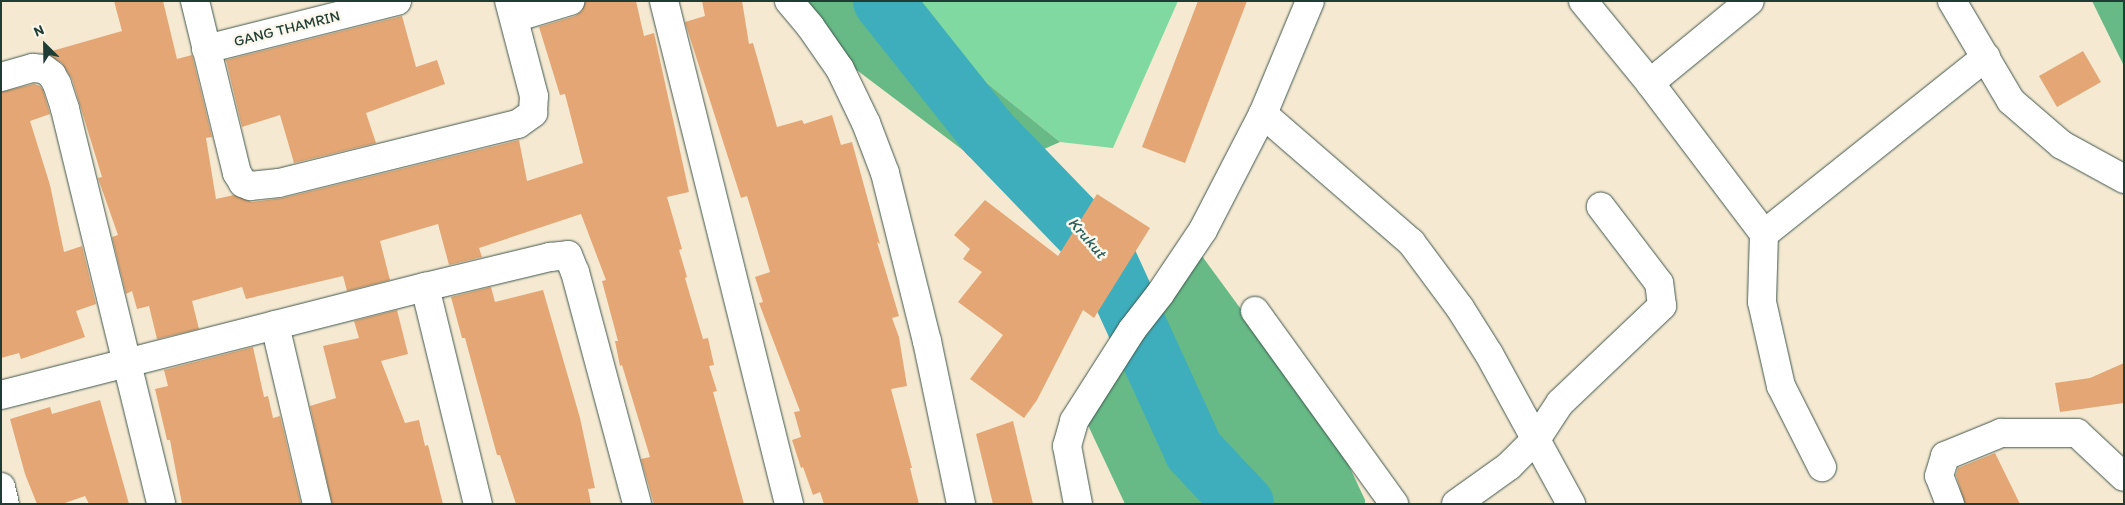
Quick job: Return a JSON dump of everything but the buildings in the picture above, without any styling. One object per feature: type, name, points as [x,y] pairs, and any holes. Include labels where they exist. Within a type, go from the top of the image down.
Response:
[{"type":"street","points":[[195,1],[237,173],[243,182],[250,186],[280,183],[518,124],[533,113],[534,96],[511,9],[570,1]]},
{"type":"street","name":"GANG THAMRIN","points":[[206,49],[397,1]]},
{"type":"street","points":[[664,1],[789,504]]},
{"type":"street","points":[[789,1],[810,26],[840,69],[866,123],[885,173],[928,341],[961,504]]},
{"type":"street","points":[[1078,504],[1067,446],[1074,421],[1132,330],[1160,294],[1203,230],[1263,114],[1310,1]]},
{"type":"street","points":[[1583,1],[1650,84],[1764,234],[1762,302],[1781,386],[1822,467]]},
{"type":"street","points":[[1650,84],[1750,1]]},
{"type":"street","points":[[1952,1],[2011,101],[2062,145],[2124,179]]},
{"type":"street","points":[[1764,234],[1986,57]]},
{"type":"street","points":[[1,77],[33,68],[44,69],[52,75],[57,84],[66,109],[161,504]]},
{"type":"street","points":[[1263,114],[1411,242],[1469,323],[1537,438],[1572,504]]},
{"type":"street","points":[[1456,504],[1509,466],[1537,438],[1560,404],[1662,306],[1659,283],[1601,207]]},
{"type":"street","points":[[1,395],[425,287],[550,257],[568,255],[576,272],[637,504]]},
{"type":"street","points":[[425,287],[478,504]]},
{"type":"street","points":[[1255,311],[1394,504]]},
{"type":"street","points":[[275,325],[317,504]]},
{"type":"street","points":[[1950,504],[1939,476],[1945,456],[2001,433],[2077,433],[2124,477]]},
{"type":"street","points":[[1,487],[5,504]]},
{"type":"green space","points":[[801,1],[914,1],[942,47],[1060,142],[992,172],[854,68]]},
{"type":"green space","points":[[914,1],[1178,1],[1113,148],[1060,142],[942,47]]},
{"type":"green space","points":[[2092,1],[2124,1],[2124,66]]},
{"type":"green space","points":[[1199,252],[1337,440],[1365,500],[1365,504],[1125,504],[1086,421]]},
{"type":"waterway","name":"Krukut","points":[[883,1],[988,133],[1103,252],[1194,451],[1244,504]]}]
